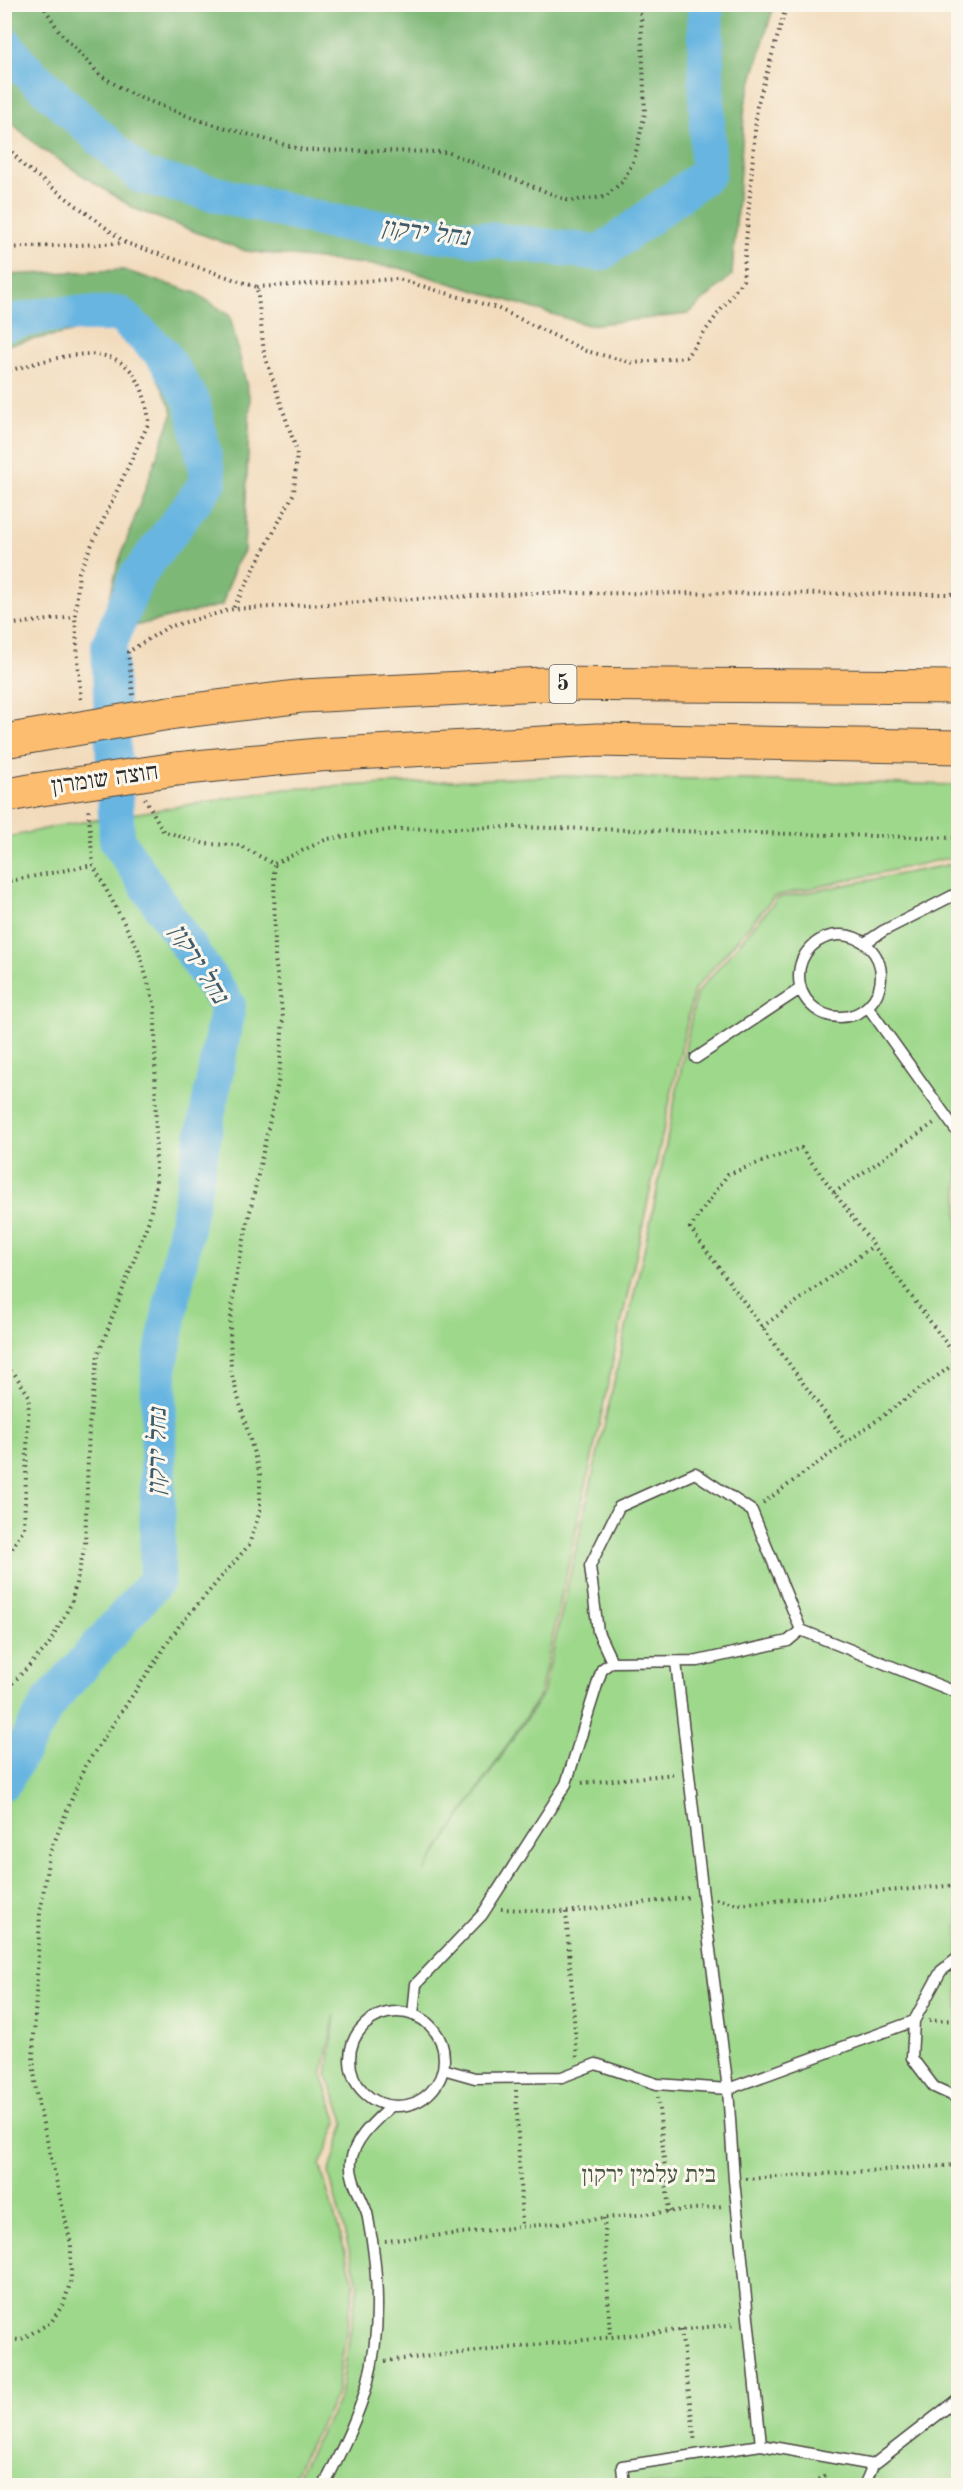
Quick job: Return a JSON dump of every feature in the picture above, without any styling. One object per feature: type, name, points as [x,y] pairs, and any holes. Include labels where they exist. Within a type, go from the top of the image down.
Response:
[{"type":"highway","name":"5","points":[[16,739],[169,713],[303,696],[543,684],[958,687]]},
{"type":"highway","name":"חוצה שומרון","points":[[20,793],[176,770],[318,754],[597,740],[958,747]]},
{"type":"lane","points":[[866,942],[882,931],[958,893]]},
{"type":"lane","points":[[839,934],[853,936],[866,942],[876,953],[881,968],[882,982],[877,996],[868,1007],[856,1015],[839,1018],[823,1014],[808,1002],[800,989],[798,971],[803,958],[812,945],[825,937],[839,934]]},
{"type":"lane","points":[[696,1058],[800,989]]},
{"type":"lane","points":[[868,1007],[958,1133]]},
{"type":"lane","points":[[612,1662],[598,1632],[590,1566],[619,1507],[695,1473],[752,1511],[801,1630],[958,1693]]},
{"type":"lane","points":[[413,2015],[416,1984],[486,1909],[566,1784],[602,1669],[612,1662],[698,1661],[788,1641],[801,1630]]},
{"type":"lane","points":[[676,1662],[728,2089],[736,2205],[761,2445]]},
{"type":"lane","points":[[958,1958],[941,1971],[914,2021],[912,2058],[934,2086],[958,2098]]},
{"type":"lane","points":[[398,2012],[413,2015],[425,2021],[435,2031],[444,2056],[443,2069],[430,2094],[418,2102],[390,2107],[362,2092],[353,2079],[349,2064],[351,2048],[357,2033],[375,2018],[398,2012]]},
{"type":"lane","points":[[443,2069],[475,2078],[562,2077],[596,2064],[657,2084],[728,2089],[914,2021]]},
{"type":"lane","points":[[324,2486],[367,2386],[377,2332],[378,2288],[372,2242],[367,2212],[355,2186],[351,2162],[363,2132],[390,2107]]},
{"type":"lane","points":[[864,2486],[873,2465],[958,2399]]},
{"type":"lane","points":[[624,2486],[622,2466],[761,2445],[873,2465]]},
{"type":"path","points":[[42,4],[59,32],[100,75],[131,94],[198,120],[303,150],[447,152],[569,201],[604,197],[623,181],[634,160],[645,113],[641,17],[638,4]]},
{"type":"path","points":[[4,143],[24,166],[126,243],[257,287],[398,279],[497,308],[586,351],[634,363],[686,357],[743,280],[757,106],[787,4]]},
{"type":"path","points":[[4,248],[126,243]]},
{"type":"path","points":[[233,609],[294,493],[297,452],[264,353],[257,287]]},
{"type":"path","points":[[4,372],[60,357],[96,352],[118,360],[136,376],[146,398],[149,422],[79,572],[75,617],[4,625]]},
{"type":"path","points":[[128,652],[168,627],[233,609],[526,593],[958,594]]},
{"type":"path","points":[[274,864],[327,839],[396,829],[512,827],[958,838]]},
{"type":"path","points":[[163,831],[205,844],[239,844],[274,864]]},
{"type":"path","points":[[4,2339],[20,2340],[51,2322],[64,2303],[71,2280],[71,2244],[36,2093],[33,2057],[40,1914],[49,1855],[85,1766],[178,1626],[249,1545],[260,1511],[260,1475],[231,1372],[230,1324],[236,1276],[279,1078],[283,1018],[275,959],[274,864]]},
{"type":"path","points":[[4,882],[93,865],[138,949],[155,1005],[156,1185],[149,1220],[98,1354],[89,1426],[85,1546],[71,1604],[48,1646],[4,1692]]},
{"type":"path","points":[[834,1193],[945,1115]]},
{"type":"path","points":[[752,1511],[958,1360],[801,1148],[728,1174],[690,1228],[846,1442]]},
{"type":"path","points":[[762,1327],[873,1246]]},
{"type":"path","points":[[4,1370],[14,1373],[29,1396],[24,1528],[4,1562]]},
{"type":"path","points":[[566,1784],[689,1773]]},
{"type":"path","points":[[486,1909],[566,1912],[703,1896],[738,1904],[958,1885]]},
{"type":"path","points":[[566,1912],[578,2071]]},
{"type":"path","points":[[914,2021],[958,2020]]},
{"type":"path","points":[[516,2078],[522,2227]]},
{"type":"path","points":[[657,2084],[669,2212]]},
{"type":"path","points":[[734,2180],[958,2165]]},
{"type":"path","points":[[372,2242],[736,2205]]},
{"type":"path","points":[[604,2218],[610,2337]]},
{"type":"path","points":[[372,2362],[748,2323]]},
{"type":"path","points":[[681,2330],[696,2454]]},
{"type":"green space","points":[[5,4],[774,5],[745,104],[732,275],[688,314],[588,325],[400,268],[246,251],[135,209],[40,148],[5,117]]},
{"type":"green space","points":[[123,270],[196,293],[230,316],[250,400],[244,551],[235,566],[222,605],[101,634],[117,567],[173,412],[131,320],[5,345],[5,275]]},
{"type":"green space","name":"בית עלמין ירקון","points":[[555,776],[958,785],[958,856],[775,896],[694,990],[540,1695],[424,1872],[543,1694],[652,1215],[696,994],[778,898],[958,863],[958,2485],[292,2485],[340,2398],[358,2283],[329,2174],[345,2123],[327,2075],[335,2015],[322,2075],[338,2123],[320,2165],[354,2283],[336,2396],[288,2485],[5,2485],[4,838],[58,826],[285,789]]},
{"type":"waterway","name":"נחל ירקון","points":[[4,43],[23,67],[142,176],[331,222],[601,253],[708,173],[705,4]]},
{"type":"waterway","name":"נחל ירקון","points":[[4,324],[51,314],[119,314],[162,353],[192,401],[209,481],[137,576],[109,645],[117,840],[228,1006],[159,1370],[157,1580],[50,1701],[4,1782]]}]
